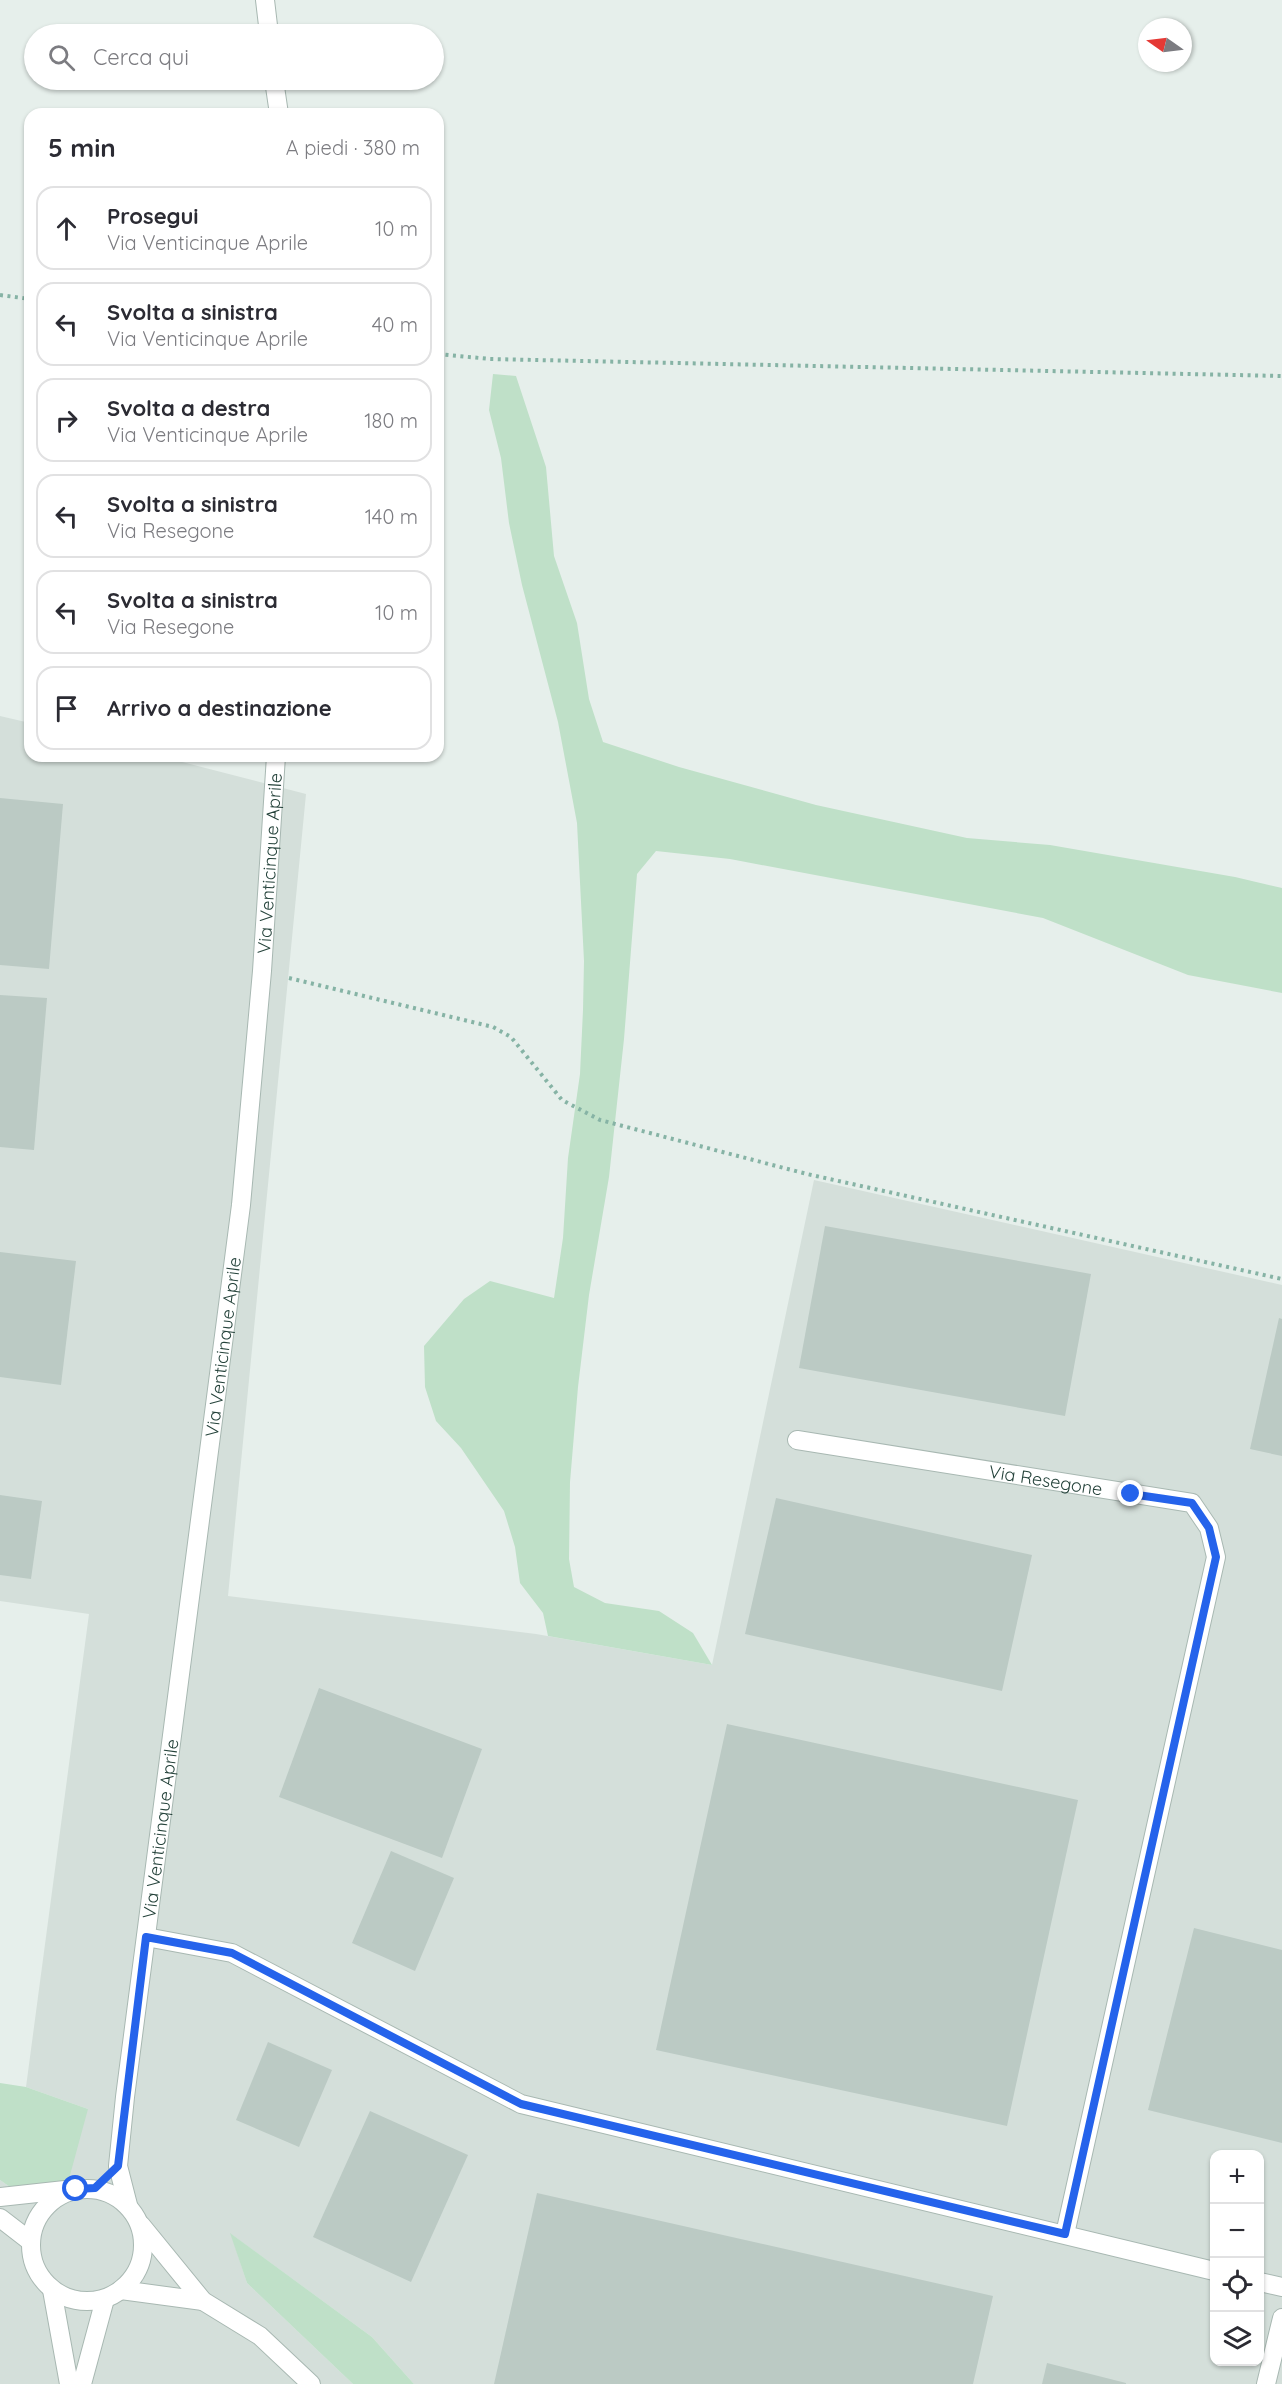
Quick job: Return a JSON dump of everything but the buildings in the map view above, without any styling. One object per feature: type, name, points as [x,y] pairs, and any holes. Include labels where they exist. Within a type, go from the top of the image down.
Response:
[{"type":"street","points":[[265,0],[268,24]]},
{"type":"street","points":[[275,90],[278,108]]},
{"type":"street","name":"Via Venticinque Aprile","points":[[128,2205],[118,2166],[241,1205],[262,971],[276,762]]},
{"type":"street","name":"Via Resegone","points":[[797,1440],[1192,1503],[1209,1528],[1216,1557],[1065,2234]]},
{"type":"street","name":"Via Venticinque Aprile","points":[[146,1937],[232,1953],[521,2104],[1210,2270]]},
{"type":"street","points":[[95,2188],[118,2166]]},
{"type":"street","points":[[0,2198],[95,2188],[113,2194],[128,2205],[138,2221],[203,2301],[260,2336],[311,2384]]},
{"type":"street","points":[[76,2189],[58,2195],[44,2207],[34,2223],[30,2241],[32,2259],[39,2276],[52,2290],[68,2299],[87,2301],[113,2294],[203,2301]]},
{"type":"street","points":[[0,2218],[30,2241]]},
{"type":"street","points":[[82,2384],[113,2294],[134,2276],[142,2258],[143,2239],[138,2221]]},
{"type":"street","points":[[1264,2283],[1282,2287]]},
{"type":"street","points":[[52,2290],[69,2384]]},
{"type":"street","points":[[1266,2384],[1282,2318]]},
{"type":"path","points":[[0,295],[24,298]]},
{"type":"path","points":[[444,355],[502,360],[1282,376]]},
{"type":"path","points":[[262,971],[493,1027],[511,1037],[562,1100],[600,1120],[807,1174],[1282,1279]]},
{"type":"shaded area","points":[[0,716],[24,722],[24,762],[182,762],[306,794],[228,1596],[536,1634],[712,1665],[814,1180],[1282,1285],[1282,2384],[414,2384],[372,2337],[231,2234],[247,2283],[353,2384],[0,2384],[0,2180],[10,2187],[88,2109],[26,2087],[89,1614],[0,1601]]},
{"type":"green space","points":[[493,374],[516,376],[546,467],[554,556],[577,623],[589,699],[603,742],[679,767],[816,805],[967,838],[1050,845],[1235,877],[1282,888],[1282,993],[1188,975],[1043,918],[730,859],[656,851],[637,874],[624,1039],[609,1177],[589,1295],[578,1387],[570,1482],[569,1559],[574,1587],[605,1603],[659,1611],[693,1633],[712,1665],[548,1636],[543,1613],[520,1583],[515,1547],[504,1511],[461,1448],[436,1421],[425,1387],[424,1346],[464,1299],[490,1281],[554,1298],[563,1238],[568,1158],[580,1074],[584,961],[577,823],[558,722],[522,585],[509,523],[501,458],[489,410]]},
{"type":"green space","points":[[0,2083],[26,2087],[88,2109],[63,2201],[10,2187],[0,2180]]},
{"type":"green space","points":[[230,2233],[372,2337],[414,2384],[353,2384],[247,2283]]},
{"type":"route","points":[[76,2189],[95,2188],[118,2166],[146,1937],[232,1953],[521,2104],[1065,2234],[1216,1557],[1209,1528],[1192,1503],[1131,1494]]}]
